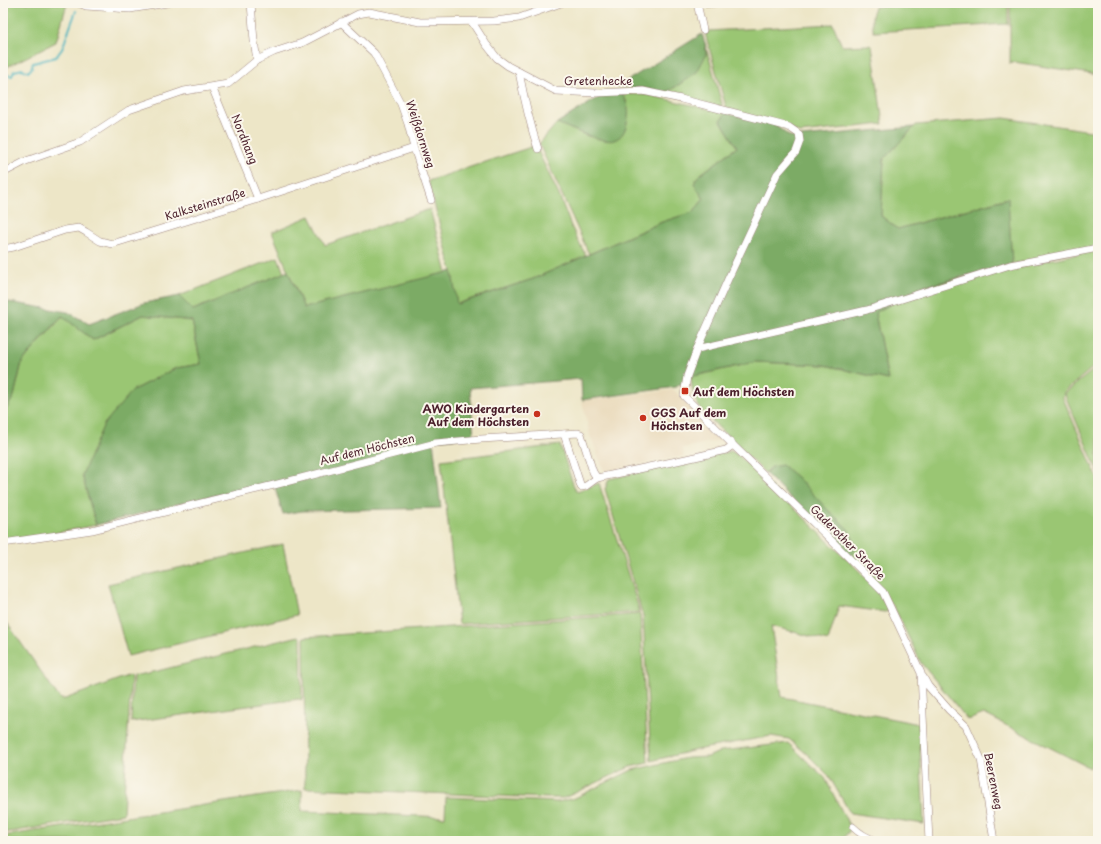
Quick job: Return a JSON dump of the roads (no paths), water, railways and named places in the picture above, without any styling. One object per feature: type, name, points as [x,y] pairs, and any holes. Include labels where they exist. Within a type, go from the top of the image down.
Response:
[{"type":"street","points":[[78,3],[86,6],[130,9],[167,3]]},
{"type":"street","points":[[251,3],[254,41],[258,60]]},
{"type":"street","points":[[3,173],[26,161],[80,142],[129,110],[184,91],[228,84],[258,60],[274,52],[302,43],[358,14],[368,12],[420,22],[472,22],[519,18],[561,3]]},
{"type":"street","points":[[703,30],[697,4],[717,3]]},
{"type":"street","name":"Weißdornweg","points":[[341,22],[374,53],[401,104],[431,200]]},
{"type":"street","name":"Gretenhecke","points":[[472,22],[497,58],[508,66],[556,91],[596,93],[643,91],[789,127],[799,134],[800,141],[796,152],[777,174],[697,349]]},
{"type":"street","points":[[519,72],[538,149]]},
{"type":"street","name":"Nordhang","points":[[212,87],[258,199]]},
{"type":"street","name":"Kalksteinstraße","points":[[3,249],[14,247],[65,230],[79,228],[100,241],[112,244],[258,199],[414,148]]},
{"type":"street","points":[[697,349],[867,310],[1010,265],[1098,248]]},
{"type":"street","name":"Gaderother Straße","points":[[697,349],[686,376],[684,396],[883,592],[921,673],[929,841]]},
{"type":"street","name":"Auf dem Höchsten","points":[[3,543],[92,530],[436,443],[578,433],[581,434],[593,472],[597,478]]},
{"type":"street","points":[[564,434],[581,487],[586,486],[597,478],[686,460],[726,450],[733,445]]},
{"type":"street","name":"Beerenweg","points":[[921,673],[928,686],[949,710],[966,726],[981,759],[994,841]]},
{"type":"street","points":[[853,826],[859,833],[877,841]]},
{"type":"waterway","points":[[3,76],[12,76],[14,71],[23,69],[28,72],[33,63],[56,57],[62,49],[76,11]]},
{"type":"place","name":"Auf dem Höchsten","points":[[685,391]]},
{"type":"place","name":"AWO Kindergarten Auf dem Höchsten","points":[[537,414]]},
{"type":"place","name":"GGS Auf dem Höchsten","points":[[643,418]]}]
